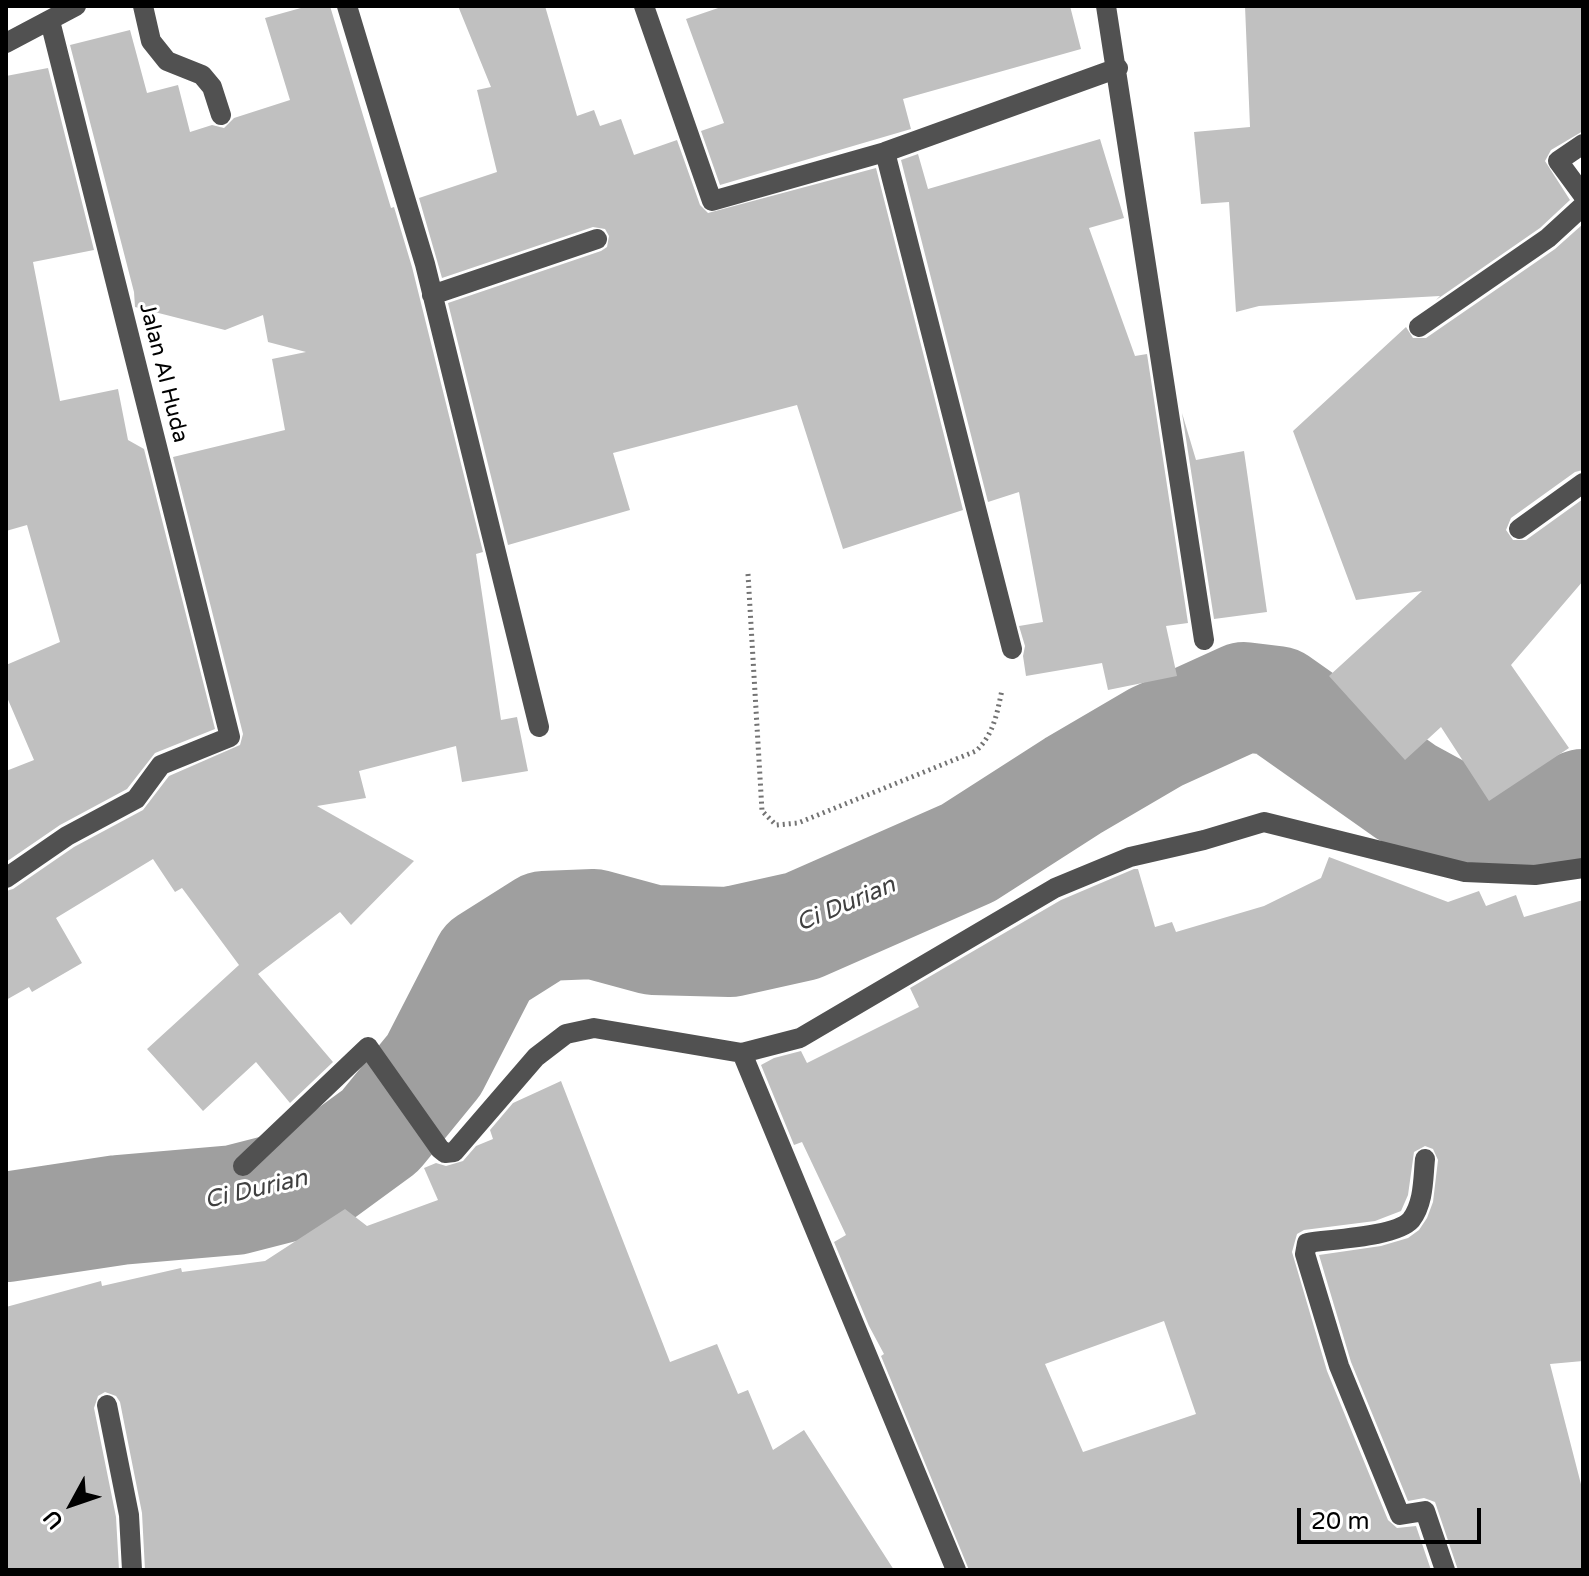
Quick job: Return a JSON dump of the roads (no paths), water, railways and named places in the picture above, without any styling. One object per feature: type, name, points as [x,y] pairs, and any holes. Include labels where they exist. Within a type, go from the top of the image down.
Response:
[{"type":"street","points":[[6,43],[76,6]]},
{"type":"street","points":[[143,6],[151,41],[167,61],[202,75],[212,87],[221,115]]},
{"type":"street","points":[[347,6],[411,216],[539,727]]},
{"type":"street","points":[[644,6],[712,201],[885,152],[1118,68]]},
{"type":"street","points":[[1106,6],[1204,640]]},
{"type":"street","name":"Jalan Al Huda","points":[[6,878],[67,836],[136,799],[161,765],[230,737],[50,21]]},
{"type":"street","points":[[1583,144],[1558,161],[1583,195]]},
{"type":"street","points":[[885,152],[1012,649]]},
{"type":"street","points":[[1419,327],[1548,238],[1583,206]]},
{"type":"street","points":[[432,295],[597,239]]},
{"type":"street","points":[[1519,529],[1583,483]]},
{"type":"street","points":[[243,1166],[368,1047],[440,1149],[445,1153],[454,1152],[536,1057],[566,1034],[594,1028],[742,1053],[800,1038],[1055,888],[1130,857],[1264,822],[1465,872],[1535,875],[1583,868]]},
{"type":"street","points":[[742,1053],[956,1570]]},
{"type":"street","points":[[1425,1159],[1419,1205],[1410,1222],[1391,1231],[1307,1243],[1305,1254],[1339,1366],[1400,1515],[1425,1511],[1445,1570]]},
{"type":"street","points":[[107,1405],[129,1515],[132,1570]]},
{"type":"waterway","name":"Ci Durian","points":[[6,1227],[119,1210],[235,1200],[313,1180],[380,1131],[434,1065],[487,962],[544,926],[594,924],[653,940],[730,942],[802,926],[968,853],[1156,737],[1244,697],[1277,701],[1406,792],[1450,816],[1503,827],[1551,818],[1583,804]]}]
